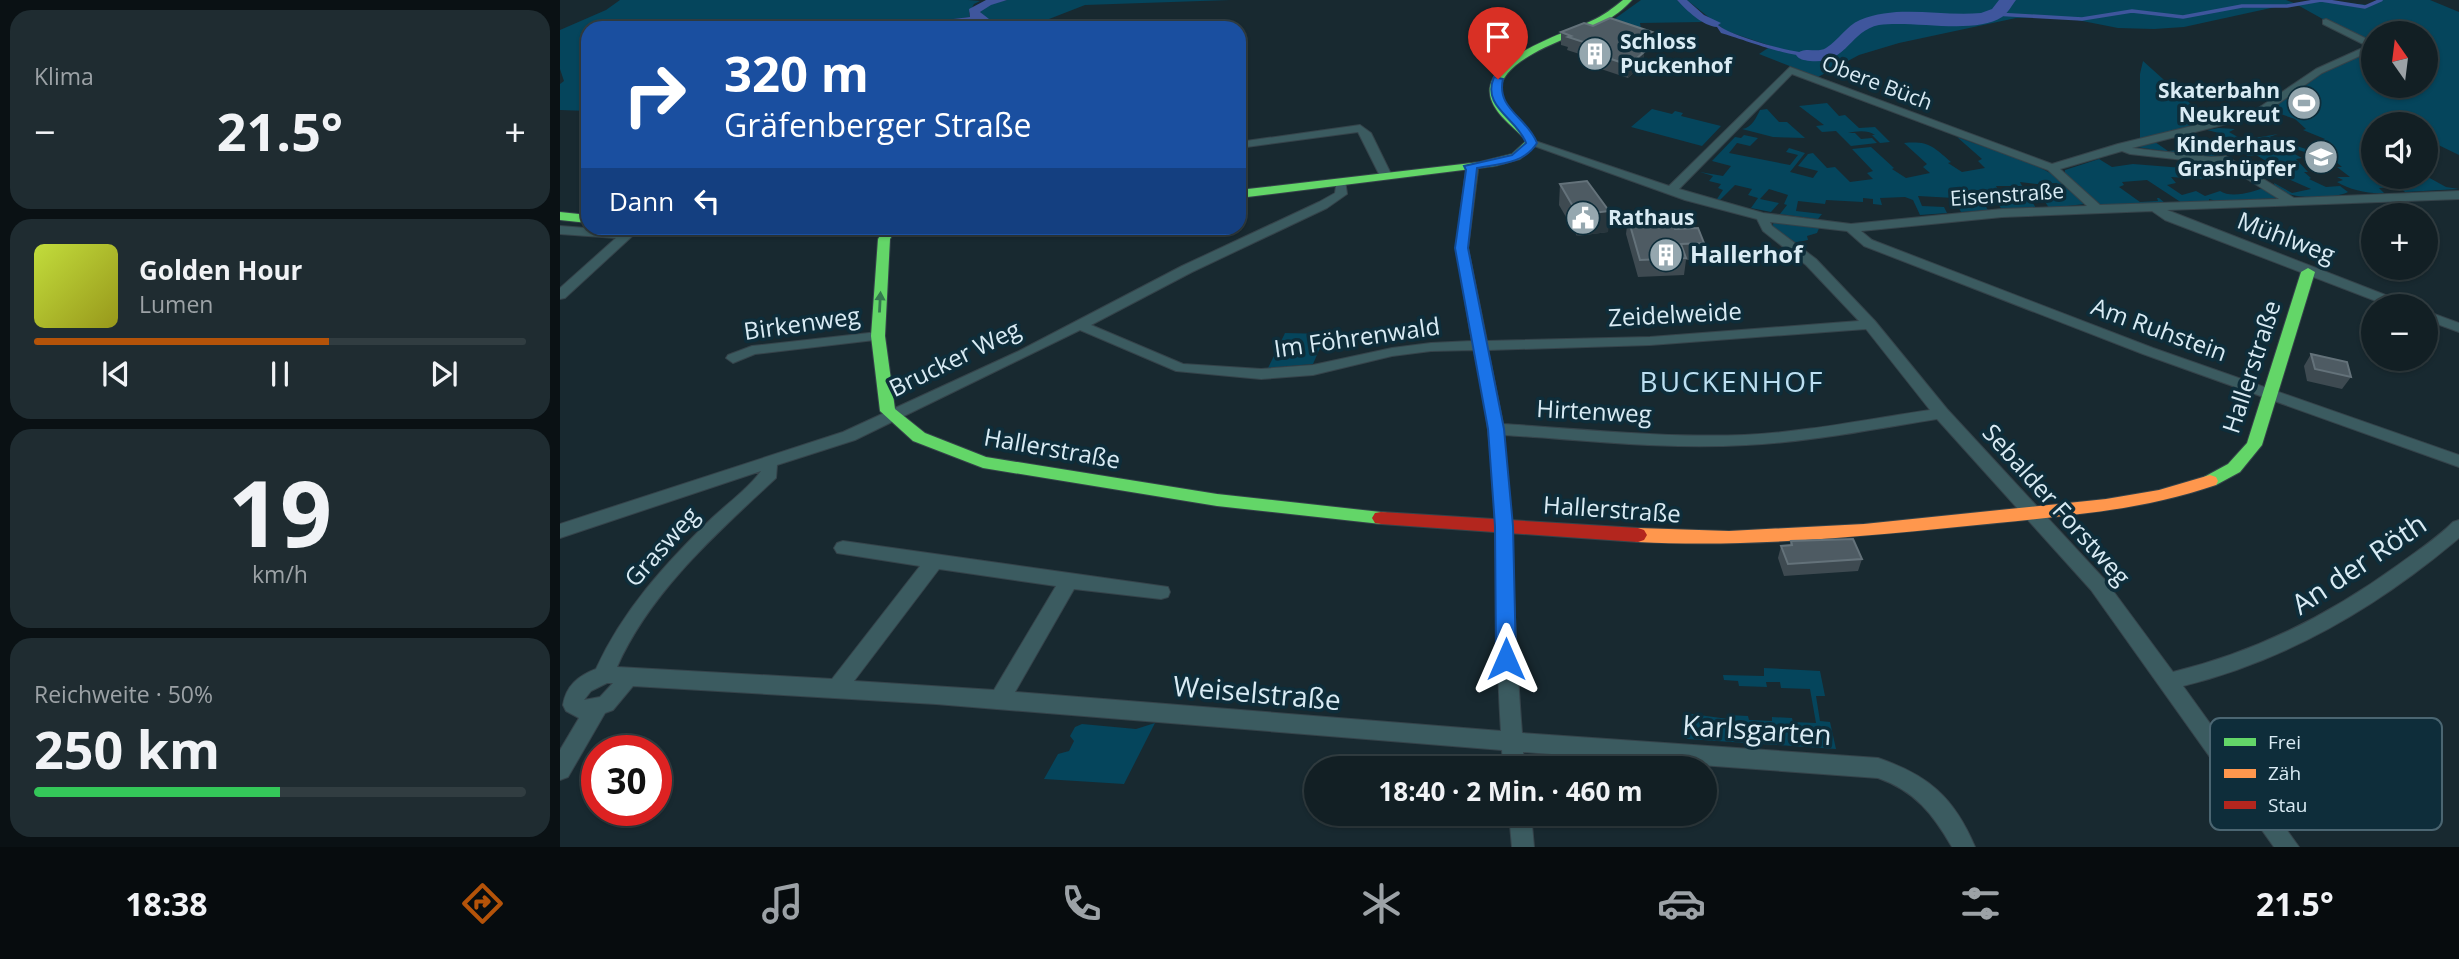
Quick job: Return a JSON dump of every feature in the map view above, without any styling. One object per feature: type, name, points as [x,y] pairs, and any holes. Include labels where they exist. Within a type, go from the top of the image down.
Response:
[{"type":"street","points":[[1246,193],[1505,160],[1527,148],[1528,134],[1497,99],[1496,84],[1501,74],[1529,53],[1595,22],[1628,0]]},
{"type":"street","points":[[2326,22],[2361,41]]},
{"type":"street","points":[[2052,168],[2122,146],[2258,113],[2319,71],[2361,52]]},
{"type":"street","name":"Obere Büch","points":[[1671,191],[1790,70],[2052,168],[2097,209]]},
{"type":"street","points":[[1246,144],[1360,128],[1366,133],[1386,176]]},
{"type":"street","points":[[2122,146],[2130,151],[2211,160],[2222,158],[2294,203]]},
{"type":"street","name":"Eisenstraße","points":[[1527,148],[1569,155],[1671,191],[1762,218],[1851,228],[2002,214],[2459,195]]},
{"type":"street","points":[[1470,166],[1472,170],[1462,248],[1496,429],[1504,526],[1513,756]]},
{"type":"street","name":"Brucker Weg","points":[[560,531],[769,464],[849,436],[892,417],[1187,269],[1324,205],[1341,194],[1341,182]]},
{"type":"street","name":"Mühlweg","points":[[2156,208],[2169,218],[2369,294]]},
{"type":"street","points":[[560,216],[581,218]]},
{"type":"street","name":"Sebalder Forstweg","points":[[1762,218],[1767,229],[1819,269],[1870,324],[1941,413],[2098,585],[2210,741]]},
{"type":"street","name":"Am Ruhstein","points":[[1851,228],[1868,243],[1923,265],[2271,395],[2459,461]]},
{"type":"street","points":[[560,230],[581,230]]},
{"type":"street","points":[[560,295],[626,235]]},
{"type":"street","points":[[887,235],[884,239],[878,336],[888,411],[892,417]]},
{"type":"street","name":"Hallerstraße","points":[[892,417],[918,436],[946,450],[983,463],[1217,500],[1359,516],[1693,539],[1778,538],[2116,504],[2180,493],[2214,480],[2234,468],[2254,444],[2308,272]]},
{"type":"street","points":[[2438,320],[2459,328]]},
{"type":"street","name":"Zeidelweide","points":[[1481,345],[1650,341],[1870,324]]},
{"type":"street","name":"Im Föhrenwald","points":[[1080,325],[1181,368],[1234,374],[1313,370],[1405,350],[1481,345]]},
{"type":"street","name":"Birkenweg","points":[[733,358],[752,350],[878,336]]},
{"type":"street","name":"Hirtenweg","points":[[1496,429],[1746,440],[1941,413]]},
{"type":"street","name":"Grasweg","points":[[560,770],[597,708],[623,686],[612,676],[610,655],[650,598],[708,533],[770,474],[769,464]]},
{"type":"street","name":"An der Röth","points":[[2167,682],[2245,659],[2315,630],[2386,586],[2447,540],[2459,527]]},
{"type":"street","points":[[843,548],[1161,592]]},
{"type":"street","points":[[836,689],[934,562]]},
{"type":"street","points":[[999,701],[1069,581]]},
{"type":"street","name":"Grasweg","points":[[597,708],[581,710],[566,702],[580,688],[612,676]]},
{"type":"street","name":"Weiselstraße","points":[[612,676],[836,689],[1511,741]]},
{"type":"street","name":"Karlsgarten","points":[[1511,741],[1878,768],[1902,775],[1928,791],[1946,814],[1964,847]]},
{"type":"street","points":[[1521,826],[1523,847]]},
{"type":"street","name":"Sebalder Forstweg","points":[[2276,830],[2288,847]]},
{"type":"shaded area","points":[[620,0],[980,1],[974,4],[969,13],[970,17],[936,21],[581,21],[581,111],[560,110],[560,84],[564,81],[560,69],[560,30],[606,10]]},
{"type":"shaded area","points":[[1007,0],[1230,0],[1085,5],[1044,21],[989,21],[980,12],[991,4]]},
{"type":"shaded area","points":[[1641,0],[1677,0],[1702,22],[1640,23],[1641,28],[1618,25],[1613,20]]},
{"type":"shaded area","points":[[1687,0],[2003,0],[2004,3],[2015,0],[2286,0],[2294,3],[2184,27],[2154,29],[2118,28],[2062,17],[2016,18],[1899,43],[1859,55],[1818,77],[1759,54],[1771,46],[1726,31]]},
{"type":"shaded area","points":[[2378,0],[2430,0],[2459,12],[2459,155],[2438,145],[2438,112],[2361,112],[2361,189],[2380,189],[2384,193],[2360,191],[2337,182],[2343,180],[2337,177],[2350,177],[2337,167],[2342,167],[2335,161],[2327,160],[2324,154],[2314,151],[2320,149],[2314,146],[2324,143],[2321,141],[2325,139],[2303,130],[2306,129],[2295,119],[2269,110],[2284,98],[2293,99],[2286,96],[2301,82],[2361,51],[2361,98],[2438,98],[2438,21],[2361,21],[2361,40],[2294,3],[2324,1],[2369,5]]},
{"type":"shaded area","points":[[2143,61],[2213,124],[2140,139],[2140,74]]},
{"type":"shaded area","points":[[1827,103],[1839,116],[1845,115],[1859,128],[1875,127],[1890,142],[1880,143],[1872,133],[1855,132],[1848,133],[1855,133],[1861,139],[1872,138],[1877,143],[1851,146],[1836,131],[1822,132],[1816,126],[1824,125],[1799,106]]},
{"type":"shaded area","points":[[1652,109],[1672,114],[1675,111],[1683,113],[1681,116],[1721,126],[1702,146],[1631,127]]},
{"type":"shaded area","points":[[1767,109],[1779,122],[1787,122],[1805,138],[1773,137],[1742,129],[1751,124],[1760,110]]},
{"type":"shaded area","points":[[2235,129],[2229,132],[2243,140],[2278,134],[2269,137],[2306,149],[2308,153],[2295,149],[2289,151],[2302,158],[2296,159],[2308,172],[2304,172],[2311,178],[2309,179],[2326,187],[2340,186],[2348,192],[2319,197],[2284,193],[2277,189],[2274,183],[2292,193],[2311,189],[2275,173],[2281,170],[2256,155],[2248,156],[2241,152],[2207,157],[2136,147],[2155,142],[2168,151],[2202,148],[2200,146],[2229,140],[2219,133],[2207,130]]},
{"type":"shaded area","points":[[1744,135],[1758,138],[1750,146],[1737,143],[1729,153],[1790,165],[1798,155],[1786,152],[1789,148],[1805,153],[1790,172],[1813,178],[1818,171],[1798,166],[1808,154],[1813,153],[1827,168],[1835,167],[1850,182],[1873,179],[1867,173],[1873,171],[1852,149],[1871,147],[1894,168],[1892,169],[1906,178],[1930,173],[1923,167],[1927,164],[1904,143],[1930,146],[1962,172],[1985,168],[1978,161],[1982,159],[1957,137],[2044,170],[2060,179],[2085,204],[2049,208],[2039,192],[2064,194],[2057,183],[2020,182],[2022,186],[1996,186],[2002,197],[2029,197],[2036,208],[2002,210],[1990,190],[1958,191],[1963,201],[1983,202],[1988,210],[1961,212],[1954,198],[1918,196],[1922,206],[1944,207],[1947,213],[1920,215],[1913,200],[1905,197],[1880,198],[1882,205],[1873,204],[1873,199],[1863,198],[1863,202],[1826,200],[1825,204],[1798,201],[1796,211],[1822,214],[1818,219],[1780,214],[1787,205],[1784,204],[1788,195],[1769,189],[1760,199],[1779,203],[1771,212],[1751,208],[1758,198],[1748,195],[1752,189],[1735,185],[1720,200],[1717,199],[1723,190],[1718,188],[1721,184],[1709,181],[1713,176],[1700,172],[1723,176],[1731,166],[1712,161],[1735,137],[1741,138]]},
{"type":"shaded area","points":[[2099,159],[2112,167],[2133,164],[2183,168],[2185,171],[2205,173],[2201,164],[2223,175],[2200,179],[2171,177],[2176,183],[2167,185],[2182,195],[2196,191],[2205,196],[2220,191],[2237,194],[2266,187],[2279,198],[2209,199],[2209,202],[2182,203],[2147,180],[2122,182],[2124,185],[2119,187],[2140,202],[2158,201],[2159,198],[2165,203],[2107,206],[2100,204],[2065,174],[2065,170]]},
{"type":"shaded area","points":[[2438,183],[2459,189],[2405,192],[2401,189],[2438,189]]},
{"type":"shaded area","points":[[1774,222],[1820,226],[1817,233],[1807,236],[1808,240],[1793,243],[1772,227]]},
{"type":"shaded area","points":[[1285,333],[1326,334],[1313,364],[1268,368]]},
{"type":"shaded area","points":[[1764,668],[1820,671],[1825,696],[1816,696],[1820,721],[1830,722],[1836,749],[1687,739],[1685,713],[1728,719],[1728,715],[1748,716],[1749,720],[1792,718],[1793,722],[1816,723],[1810,689],[1781,688],[1780,682],[1766,682],[1767,687],[1739,686],[1738,681],[1724,680],[1723,675],[1764,676]]},
{"type":"shaded area","points":[[1155,723],[1124,784],[1044,779],[1058,754],[1069,751],[1074,741],[1070,736],[1075,727],[1082,724],[1136,729]]},
{"type":"water","points":[[986,0],[1007,0],[980,12],[989,19],[983,21],[936,21],[970,17],[969,9]]},
{"type":"water","points":[[1677,0],[1687,0],[1704,15],[1721,23],[1718,25],[1726,30],[1752,40],[1814,54],[1826,53],[1842,45],[1843,50],[1833,56],[1819,58],[1765,47],[1721,33],[1717,27],[1706,24]]},
{"type":"building","points":[[1610,18],[1652,32],[1620,47],[1644,52],[1629,65],[1593,53],[1602,48],[1568,37],[1571,36],[1561,32],[1584,23],[1593,26]]},
{"type":"building","points":[[1587,181],[1609,211],[1578,215],[1560,184]]},
{"type":"building","points":[[1671,217],[1675,229],[1698,228],[1704,243],[1681,244],[1686,258],[1640,260],[1628,218]]},
{"type":"building","points":[[2311,354],[2347,362],[2351,377],[2315,369]]},
{"type":"building","points":[[1853,539],[1862,559],[1788,564],[1781,546],[1792,545],[1791,541]]},
{"type":"waterway","points":[[1805,55],[1817,56],[1833,52],[1855,30],[1880,20],[1916,17],[1955,20],[1981,18],[1996,14],[2008,0]]},
{"type":"waterway","points":[[1995,14],[2082,19],[2132,11],[2183,17],[2242,6],[2287,6],[2321,0],[2365,7],[2381,0]]},
{"type":"traffic: fast","points":[[1246,193],[1480,165],[1516,157],[1531,141],[1500,107],[1495,94],[1497,81],[1519,58],[1597,22],[1628,0]]},
{"type":"traffic: fast","points":[[560,216],[581,218]]},
{"type":"traffic: fast","points":[[887,235],[884,239],[878,336],[888,411],[919,437],[983,462],[1217,500],[1381,518]]},
{"type":"traffic: fast","points":[[2210,481],[2234,468],[2254,445],[2308,272]]},
{"type":"traffic: slow","points":[[1638,535],[1729,538],[1864,530],[2106,506],[2185,490],[2210,481]]},
{"type":"traffic: jam","points":[[1381,518],[1638,535]]},
{"type":"place","name":"Schloss Puckenhof","points":[[1595,54]]},
{"type":"place","name":"Skaterbahn Neukreut","points":[[2304,103]]},
{"type":"place","name":"Kinderhaus Grashüpfer","points":[[2321,157]]},
{"type":"place","name":"Rathaus","points":[[1583,218]]},
{"type":"place","name":"Hallerhof","points":[[1666,255]]},
{"type":"district","name":"BUCKENHOF","points":[[1732,382]]},
{"type":"route","points":[[1498,79],[1495,92],[1497,100],[1528,134],[1531,143],[1527,151],[1515,157],[1470,166],[1472,170],[1462,248],[1496,429],[1504,526],[1506,659]]}]
